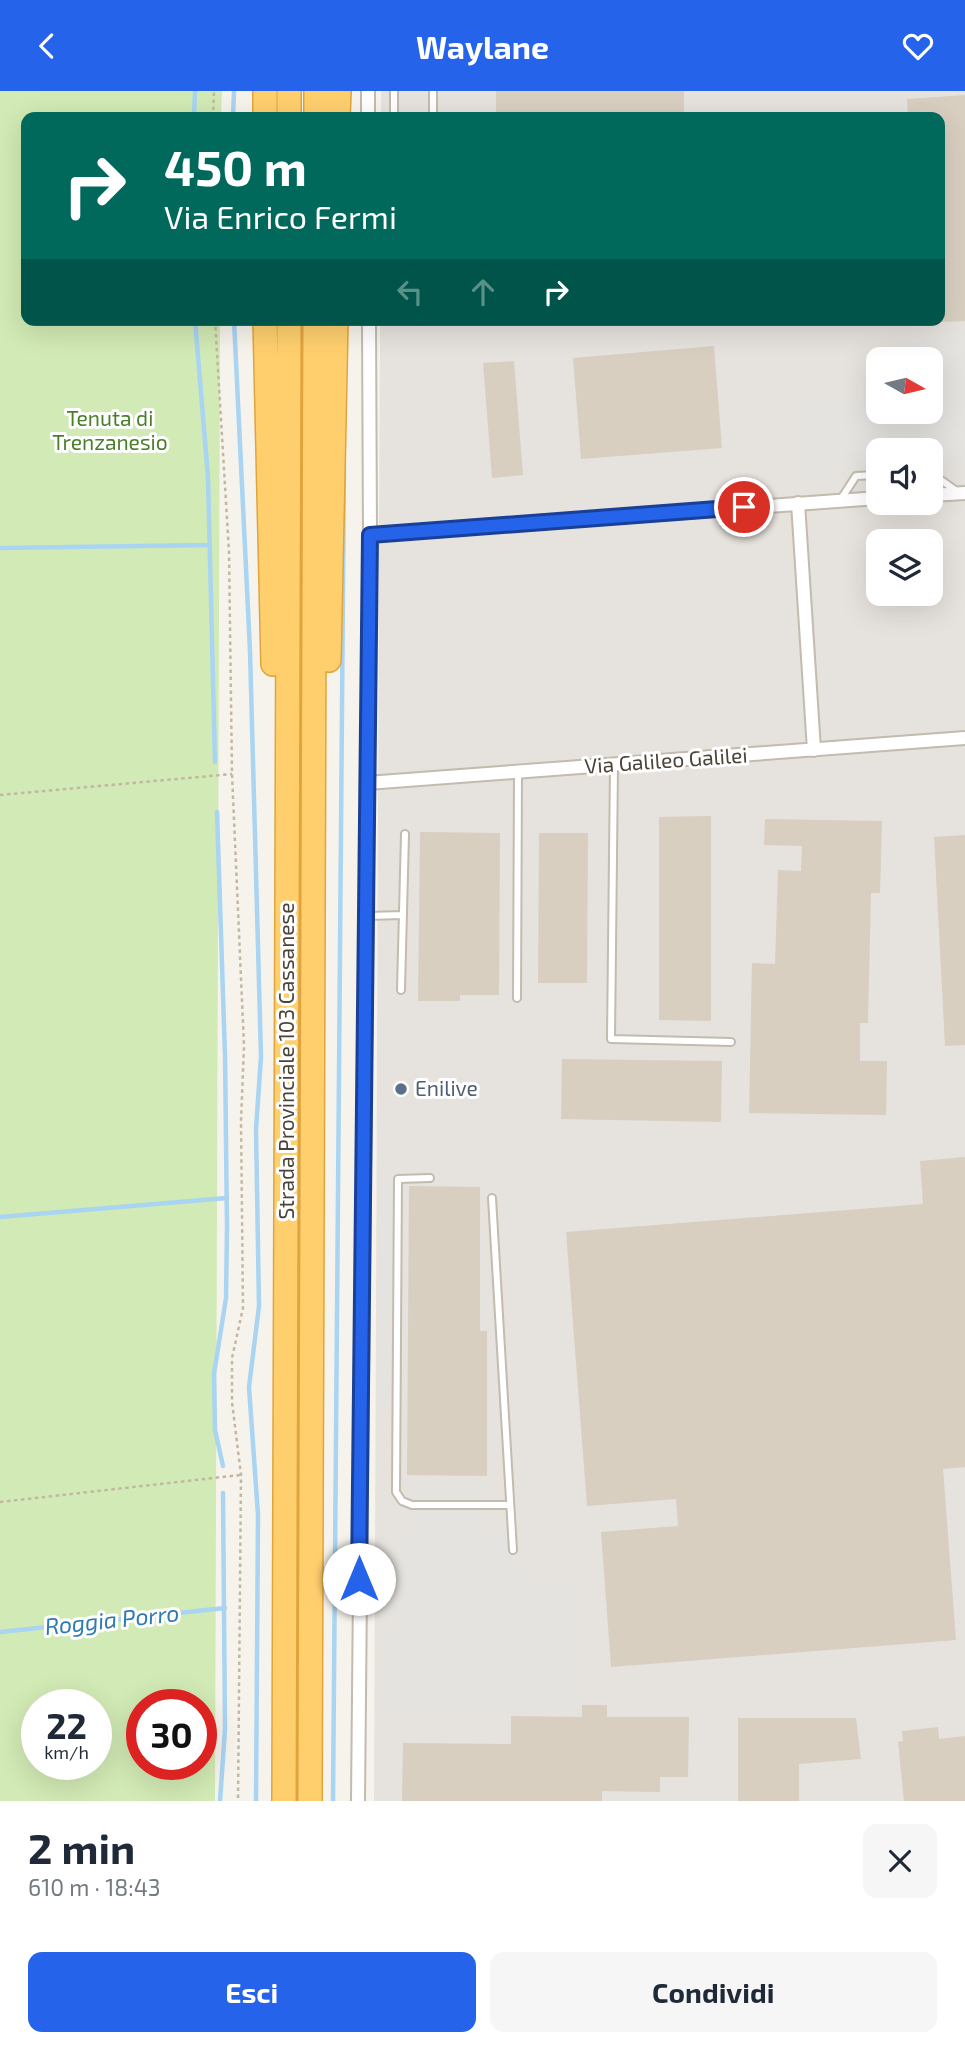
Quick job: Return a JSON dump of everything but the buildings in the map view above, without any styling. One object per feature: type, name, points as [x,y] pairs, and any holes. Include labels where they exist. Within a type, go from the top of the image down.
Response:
[{"type":"highway","points":[[265,91],[265,112]]},
{"type":"highway","points":[[289,91],[289,112]]},
{"type":"highway","points":[[316,91],[316,112]]},
{"type":"highway","points":[[338,112],[339,91]]},
{"type":"highway","points":[[265,326],[275,770],[287,1013]]},
{"type":"highway","name":"Strada Provinciale 103 Cassanese","points":[[284,1801],[289,326]]},
{"type":"highway","name":"Strada Provinciale 103 Cassanese","points":[[310,1801],[315,326]]},
{"type":"highway","points":[[313,967],[324,853],[337,326]]},
{"type":"street","points":[[368,91],[368,112]]},
{"type":"street","points":[[358,1801],[370,535],[369,326]]},
{"type":"street","points":[[943,494],[962,493]]},
{"type":"street","points":[[370,535],[866,499]]},
{"type":"street","points":[[798,503],[814,750]]},
{"type":"street","name":"Via Galileo Galilei","points":[[367,783],[965,738]]},
{"type":"lane","points":[[394,91],[394,112]]},
{"type":"lane","points":[[432,112],[433,91]]},
{"type":"lane","points":[[840,501],[856,476],[866,476]]},
{"type":"lane","points":[[943,481],[962,493]]},
{"type":"lane","points":[[614,765],[611,1039],[732,1042]]},
{"type":"lane","points":[[517,998],[518,772]]},
{"type":"lane","points":[[401,990],[405,834]]},
{"type":"lane","points":[[365,916],[403,915]]},
{"type":"lane","points":[[430,1178],[398,1179],[395,1489],[400,1498],[412,1505],[510,1505]]},
{"type":"lane","points":[[492,1198],[513,1550]]},
{"type":"path","points":[[213,112],[214,91]]},
{"type":"path","points":[[215,326],[229,552],[232,774],[244,1046],[241,1121],[243,1308],[232,1369],[232,1402],[241,1475],[238,1801]]},
{"type":"path","points":[[0,795],[232,774]]},
{"type":"path","points":[[0,1502],[241,1475]]},
{"type":"shaded area","points":[[381,91],[965,91],[965,1801],[374,1801],[380,326],[945,326],[945,112],[381,112]]},
{"type":"shaded area","points":[[965,334],[965,464],[943,465],[943,438],[866,438],[866,470],[797,474],[793,405],[866,400],[866,424],[943,424],[943,347],[896,347],[896,339]]},
{"type":"shaded area","points":[[382,1183],[398,1183],[396,1326],[380,1326]]},
{"type":"shaded area","points":[[380,1338],[396,1338],[396,1407],[380,1407]]},
{"type":"shaded area","points":[[417,1483],[488,1483],[487,1514],[475,1514],[475,1525],[416,1524]]},
{"type":"shaded area","points":[[397,1527],[520,1531],[524,1582],[572,1583],[582,1705],[571,1709],[378,1709],[386,1679],[386,1642],[392,1642],[392,1606],[398,1606]]},
{"type":"green space","name":"Tenuta di Trenzanesio","points":[[0,91],[222,91],[221,112],[21,112],[21,326],[220,326],[215,1689],[126,1689],[126,1780],[215,1780],[215,1801],[0,1801]]},
{"type":"waterway","points":[[194,112],[195,91]]},
{"type":"waterway","points":[[233,112],[234,91]]},
{"type":"waterway","points":[[195,326],[208,477],[215,762]]},
{"type":"waterway","points":[[234,326],[250,651],[261,1057],[256,1129],[259,1306],[249,1387],[258,1515],[256,1801]]},
{"type":"waterway","points":[[333,1801],[344,465]]},
{"type":"waterway","points":[[0,548],[210,545]]},
{"type":"waterway","points":[[217,812],[225,1055],[227,1227],[226,1298],[214,1374],[215,1430],[223,1466]]},
{"type":"waterway","points":[[0,1217],[227,1198]]},
{"type":"waterway","points":[[220,1801],[225,1729],[223,1493]]},
{"type":"waterway","name":"Roggia Porro","points":[[0,1632],[225,1608]]},
{"type":"place","name":"Enilive","points":[[401,1089]]},
{"type":"route","points":[[359,1579],[370,535],[744,507]]}]
